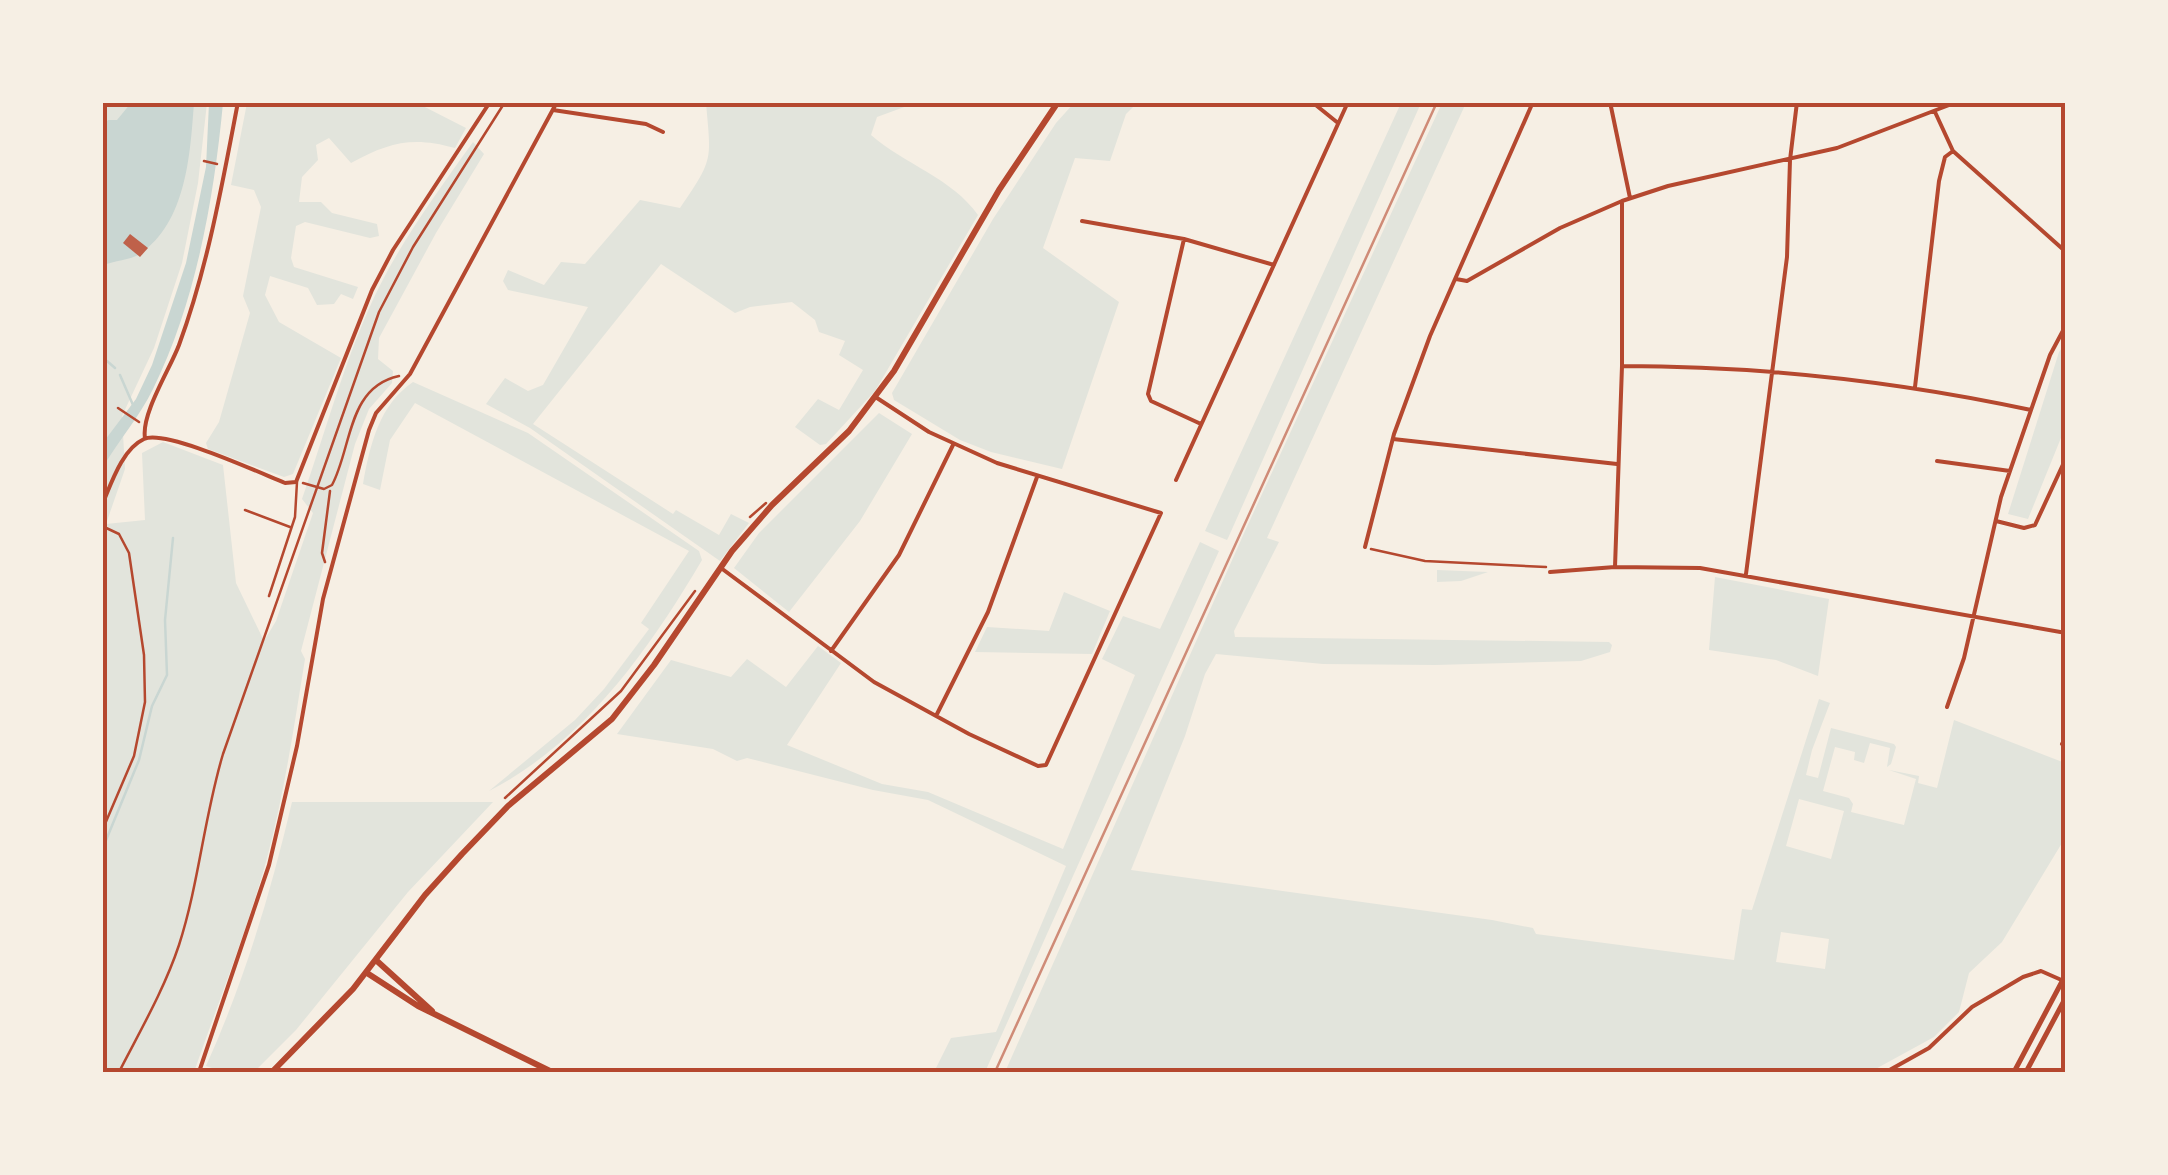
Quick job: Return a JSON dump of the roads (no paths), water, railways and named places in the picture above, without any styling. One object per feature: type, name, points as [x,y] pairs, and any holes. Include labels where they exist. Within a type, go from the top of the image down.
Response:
[{"type":"main road","points":[[272,1072],[367,973],[426,896],[497,818],[612,719],[721,568],[772,506],[849,432],[876,398],[999,190],[1058,102]]},
{"type":"main road","points":[[377,961],[433,1012]]},
{"type":"main road","points":[[367,973],[418,1006],[552,1072]]},
{"type":"street","points":[[146,438],[146,422],[200,288],[238,102]]},
{"type":"street","points":[[102,505],[125,458],[146,438],[162,438],[285,483],[296,482],[372,290],[393,250],[490,102]]},
{"type":"street","points":[[199,1072],[269,865],[330,572],[376,412],[410,374],[557,102]]},
{"type":"street","points":[[1312,102],[1338,124]]},
{"type":"street","points":[[1176,480],[1348,102]]},
{"type":"street","points":[[1365,547],[1393,439],[1430,336],[1533,102]]},
{"type":"street","points":[[1610,102],[1630,198]]},
{"type":"street","points":[[1746,574],[1788,257],[1790,160],[1797,102]]},
{"type":"street","points":[[1456,278],[1467,281],[1560,228],[1630,198],[1881,134],[1957,102]]},
{"type":"street","points":[[553,110],[646,124],[663,132]]},
{"type":"street","points":[[1935,112],[1952,151],[2066,252]]},
{"type":"street","points":[[1915,388],[1939,181],[1945,158],[1952,151]]},
{"type":"street","points":[[1615,567],[1622,366],[1622,201]]},
{"type":"street","points":[[1082,221],[1184,239],[1274,265]]},
{"type":"street","points":[[1184,239],[1148,394],[1150,400],[1202,424]]},
{"type":"street","points":[[1947,707],[1959,675],[2010,471],[2065,328]]},
{"type":"street","points":[[1622,366],[1862,379],[2031,410]]},
{"type":"street","points":[[721,568],[874,682],[1038,766],[1046,765],[1162,513],[1037,476],[953,445],[876,398]]},
{"type":"street","points":[[1393,439],[1617,464]]},
{"type":"street","points":[[832,651],[898,556],[953,445]]},
{"type":"street","points":[[1996,521],[2024,528],[2036,525],[2066,458]]},
{"type":"street","points":[[1938,461],[2010,471]]},
{"type":"street","points":[[936,716],[988,612],[1037,476]]},
{"type":"street","points":[[1550,572],[1683,567],[1746,574],[2066,633]]},
{"type":"street","points":[[2062,744],[2066,738]]},
{"type":"street","points":[[1886,1072],[1929,1048],[1972,1007],[2023,977],[2041,971],[2064,978],[2014,1072]]},
{"type":"street","points":[[2026,1072],[2066,997]]},
{"type":"lane","points":[[269,596],[298,503],[296,482]]},
{"type":"lane","points":[[245,510],[291,528]]},
{"type":"waterway","points":[[107,361],[115,368]]},
{"type":"waterway","points":[[120,375],[133,405]]},
{"type":"waterway","points":[[102,850],[139,760],[152,706],[167,675],[165,620],[173,538]]},
{"type":"railway","points":[[995,1072],[1437,102]]}]
